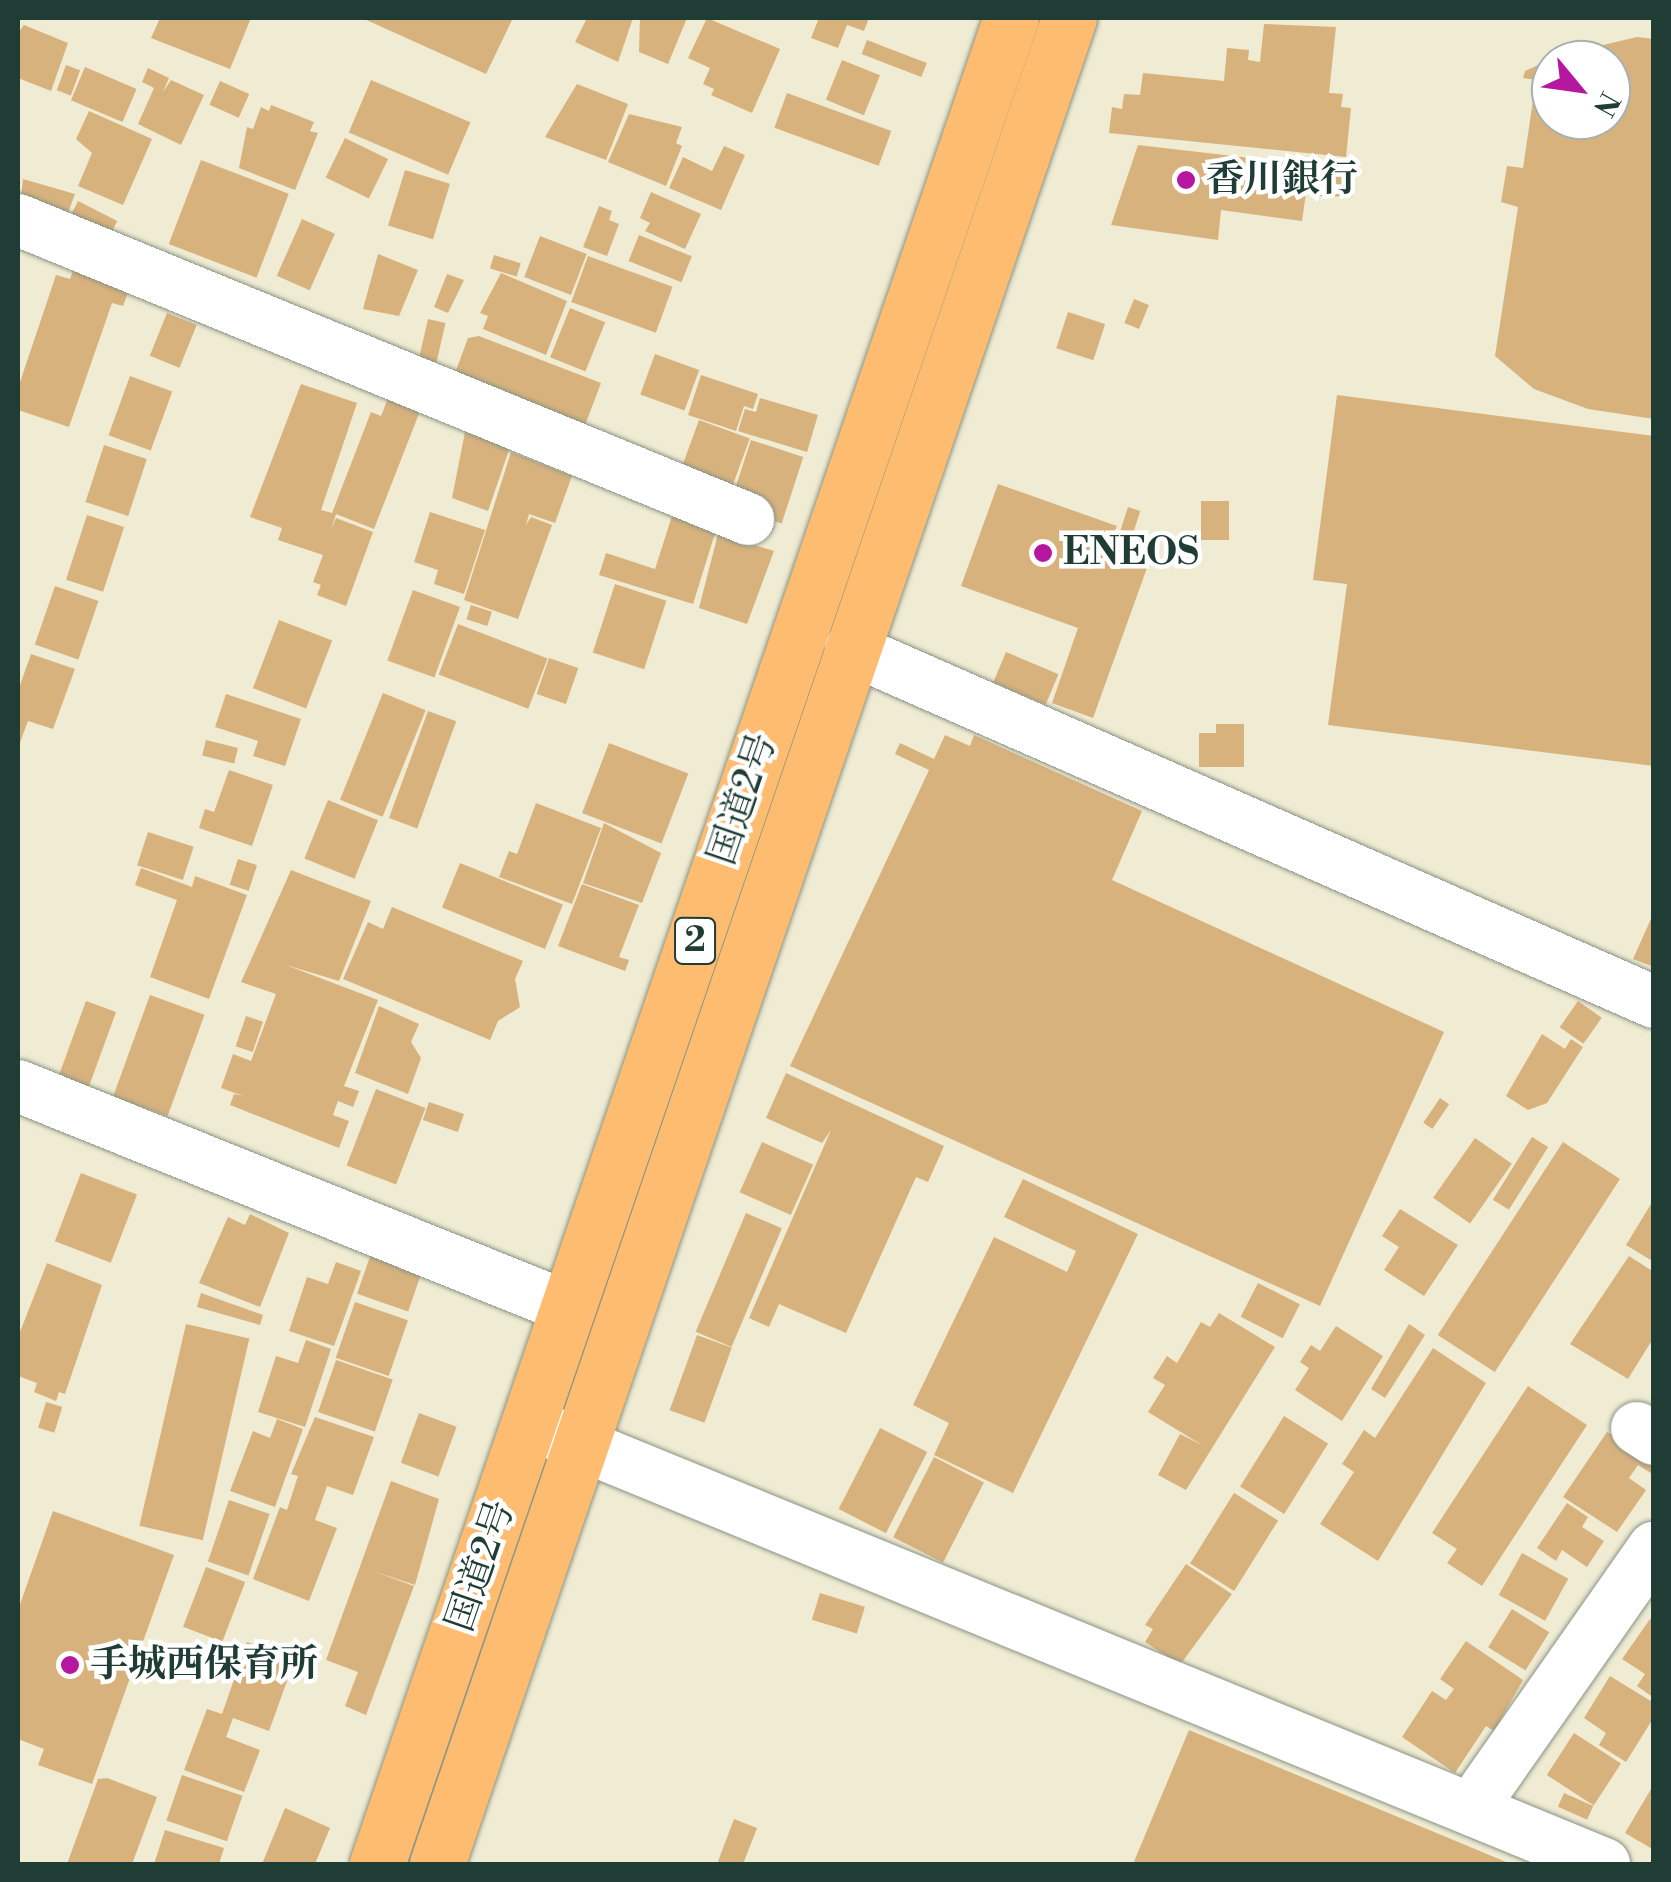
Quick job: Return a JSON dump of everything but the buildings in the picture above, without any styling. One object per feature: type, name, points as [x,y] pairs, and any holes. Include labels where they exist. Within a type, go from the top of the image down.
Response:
[{"type":"highway","name":"国道2号","points":[[377,1864],[1010,18]]},
{"type":"highway","name":"国道2号","points":[[436,1864],[583,1446],[851,649],[1069,18]]},
{"type":"street","points":[[18,220],[748,519]]},
{"type":"street","points":[[851,649],[1654,1002]]},
{"type":"street","points":[[18,1086],[570,1308]]},
{"type":"street","points":[[529,1424],[1604,1864]]},
{"type":"street","points":[[1471,1810],[1654,1548]]},
{"type":"place","name":"香川銀行","points":[[1186,180]]},
{"type":"place","name":"ENEOS","points":[[1043,553]]},
{"type":"place","name":"手城西保育所","points":[[70,1665]]}]
